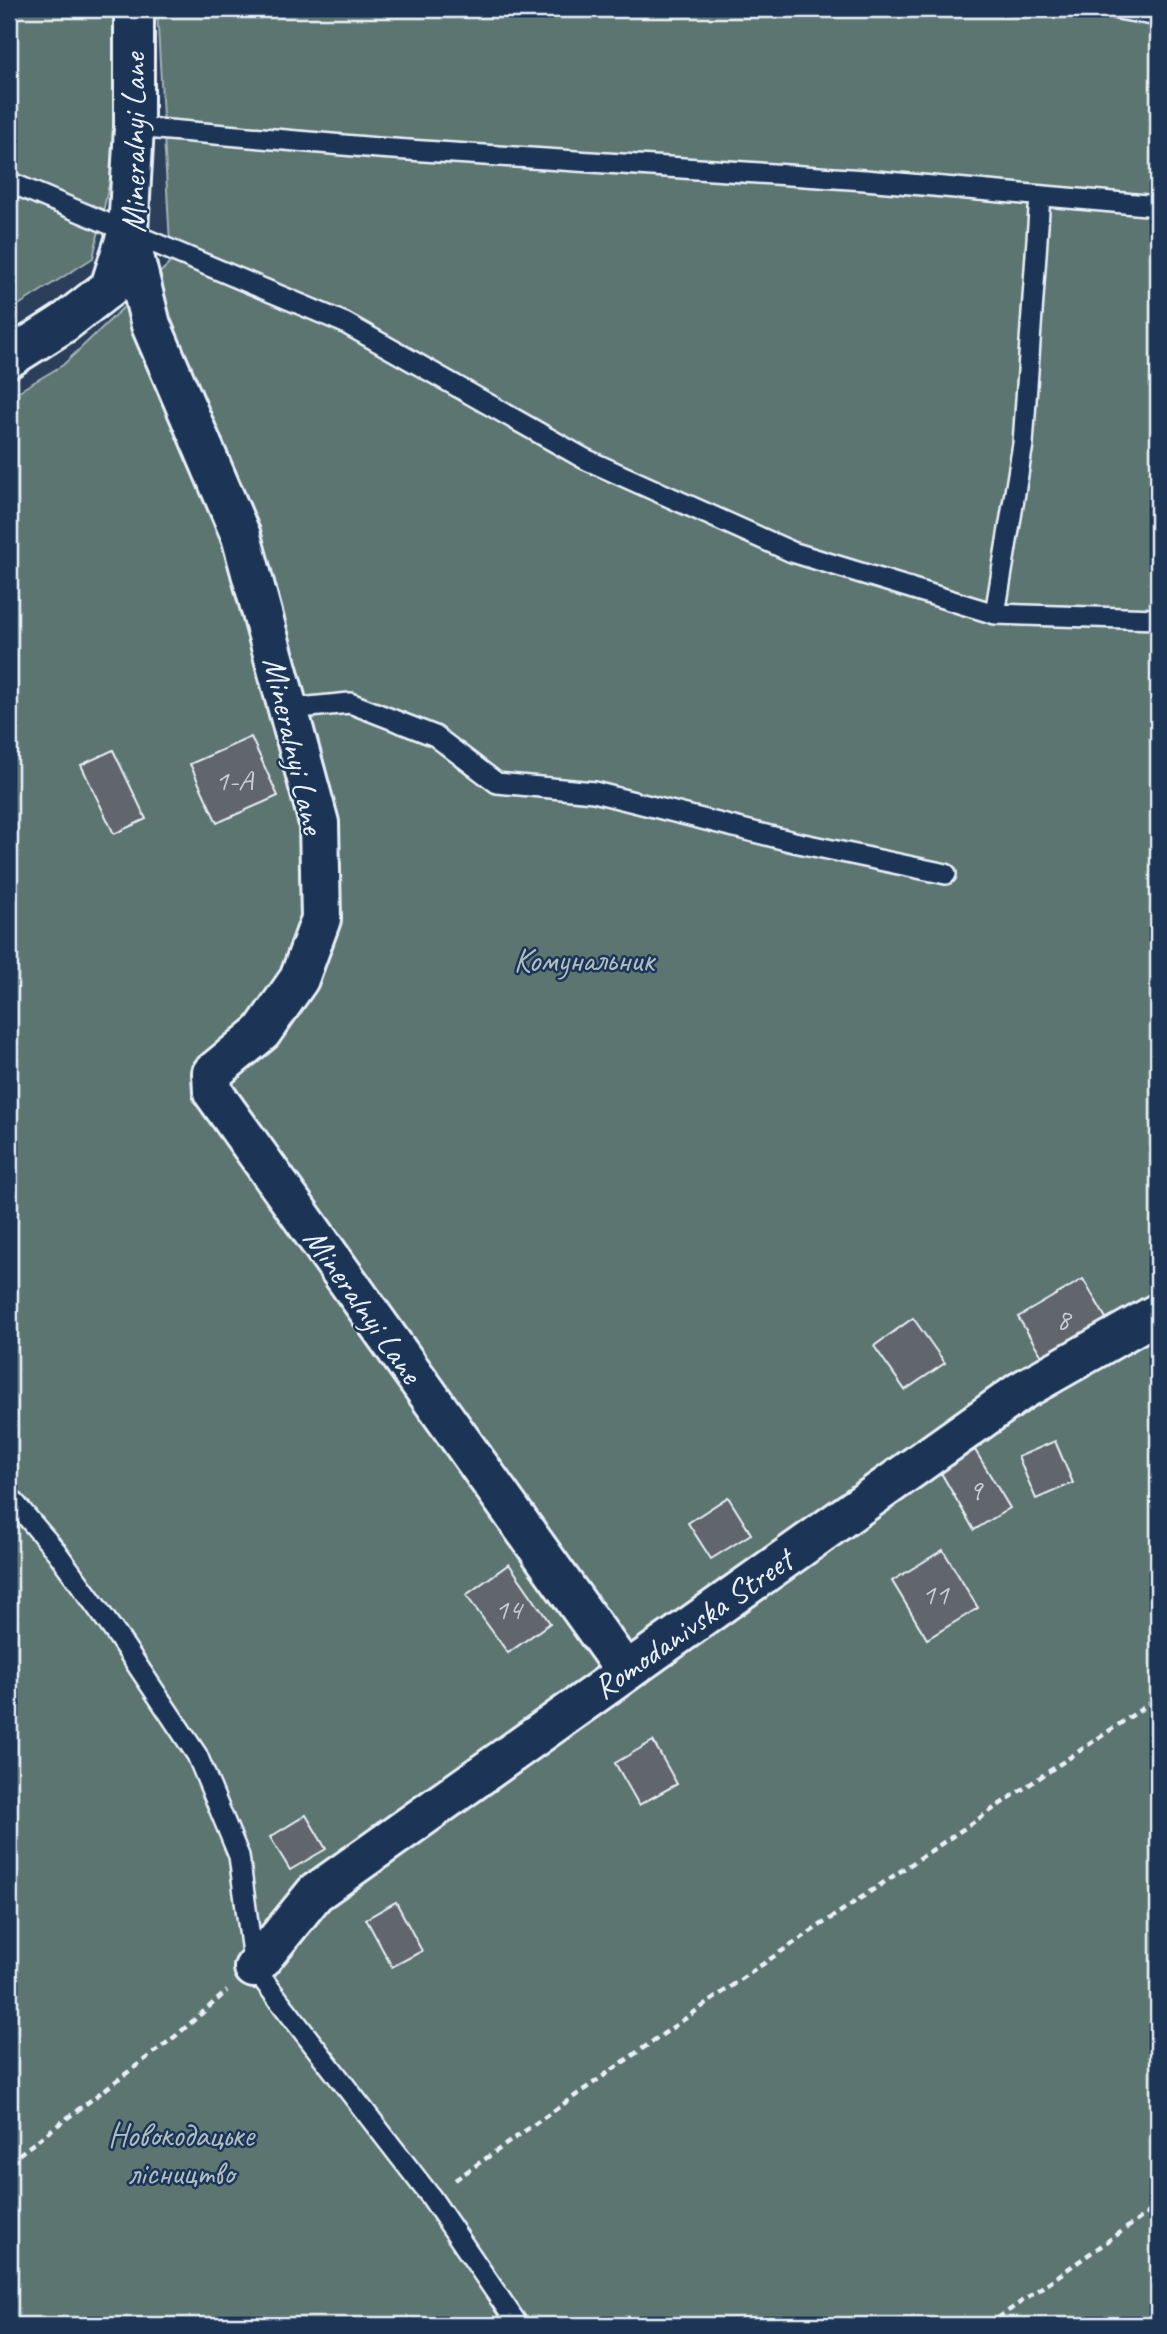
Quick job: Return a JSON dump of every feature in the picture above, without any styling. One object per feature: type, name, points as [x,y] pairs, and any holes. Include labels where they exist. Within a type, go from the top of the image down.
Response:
[{"type":"street","name":"Mineralnyi Lane","points":[[134,9],[134,127],[128,231],[151,325],[240,536],[319,823],[321,919],[299,979],[261,1032],[212,1073],[213,1092],[625,1671]]},
{"type":"street","points":[[9,358],[64,323],[110,287],[128,231]]},
{"type":"street","name":"Romodanivska Street","points":[[254,1968],[315,1893],[1021,1391],[1158,1313]]},
{"type":"lane","points":[[1118,9],[1158,16]]},
{"type":"lane","points":[[134,127],[378,148],[851,179],[1158,206]]},
{"type":"lane","points":[[9,182],[345,323],[585,458],[792,552],[995,614],[1158,619]]},
{"type":"lane","points":[[995,614],[1023,444],[1040,196]]},
{"type":"lane","points":[[289,709],[350,703],[435,736],[497,783],[594,792],[794,842],[946,874]]},
{"type":"lane","points":[[9,1496],[56,1551],[119,1638],[197,1755],[239,1856],[254,1968],[431,2197],[518,2325]]},
{"type":"path","points":[[431,2197],[773,1957],[1158,1698]]},
{"type":"path","points":[[9,2162],[177,2035],[254,1968]]},
{"type":"path","points":[[988,2325],[1158,2206]]},
{"type":"green space","points":[[9,9],[116,9],[118,143],[93,258],[9,311]]},
{"type":"green space","name":"Комунальник","points":[[157,9],[1158,9],[1158,2325],[9,2325],[9,397],[63,365],[171,262]]},
{"type":"building","points":[[251,737],[278,796],[217,823],[190,764]]},
{"type":"building","points":[[113,750],[146,819],[114,834],[81,765]]},
{"type":"building","points":[[1083,1279],[1107,1320],[1043,1358],[1018,1317]]},
{"type":"building","points":[[913,1318],[945,1363],[905,1390],[874,1346]]},
{"type":"building","points":[[1055,1441],[1073,1483],[1036,1499],[1018,1457]]},
{"type":"building","points":[[975,1450],[1010,1508],[974,1530],[940,1471]]},
{"type":"building","points":[[728,1497],[751,1534],[711,1559],[688,1523]]},
{"type":"building","points":[[943,1550],[978,1608],[927,1639],[892,1581]]},
{"type":"building","points":[[509,1564],[550,1623],[508,1653],[466,1595]]},
{"type":"building","points":[[653,1741],[677,1784],[639,1805],[615,1763]]},
{"type":"building","points":[[306,1815],[326,1849],[290,1870],[270,1837]]},
{"type":"building","points":[[396,1902],[422,1951],[392,1967],[366,1919]]},
{"type":"park label","name":"Новокодацьке лісництво","points":[[181,2153]]}]
